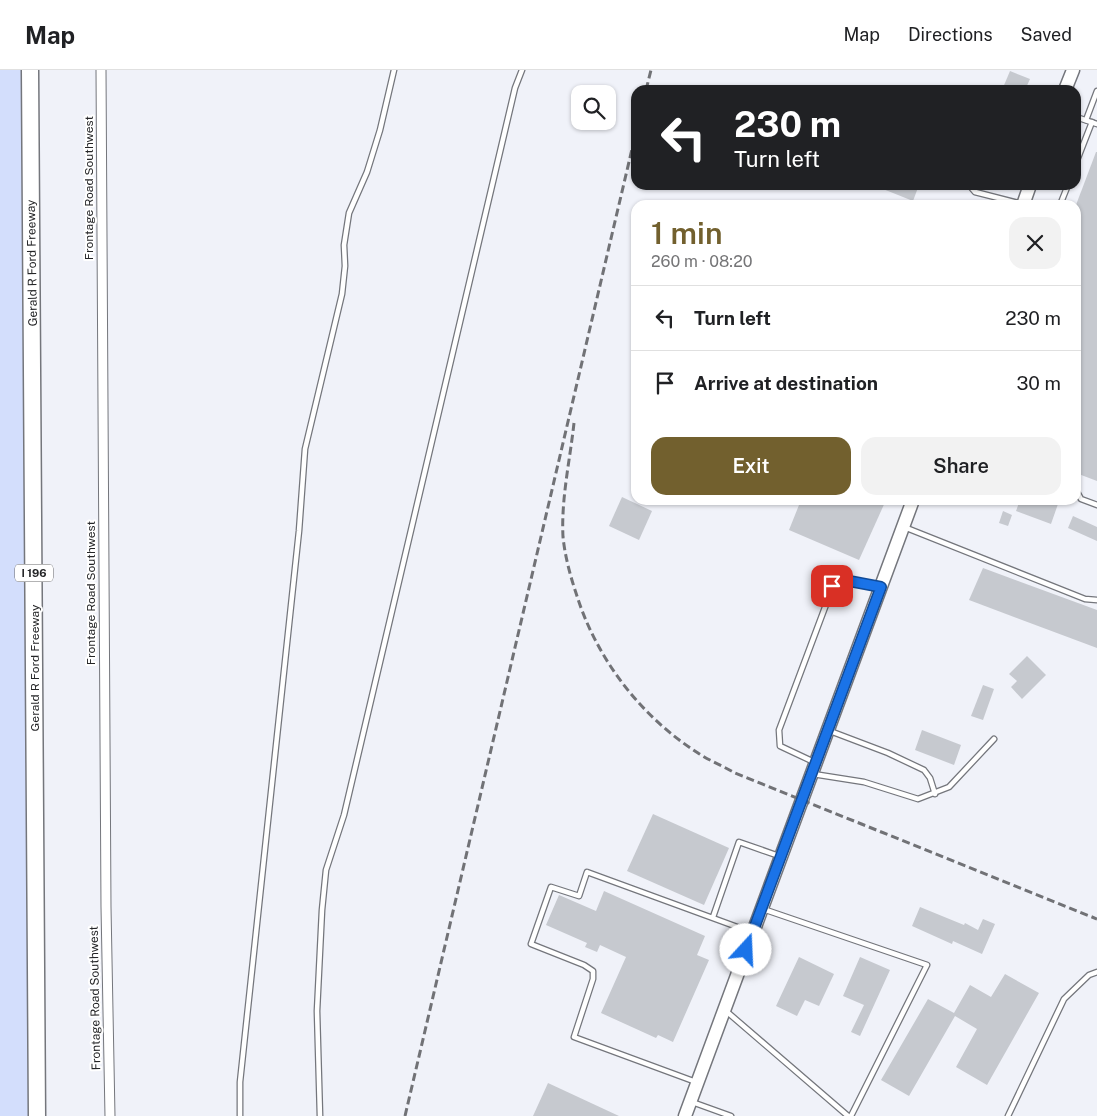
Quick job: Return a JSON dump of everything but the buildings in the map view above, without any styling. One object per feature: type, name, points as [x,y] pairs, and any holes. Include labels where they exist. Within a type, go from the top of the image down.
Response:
[{"type":"highway","name":"Gerald R Ford Freeway","points":[[30,70],[37,1116]]},
{"type":"main road","points":[[1067,85],[1073,70]]},
{"type":"main road","points":[[685,1116],[911,505]]},
{"type":"street","name":"Frontage Road Southwest","points":[[101,70],[106,907],[110,1116]]},
{"type":"lane","points":[[240,1116],[240,1082],[298,541],[305,449],[342,294],[345,266],[344,245],[349,213],[367,172],[380,130],[394,70]]},
{"type":"lane","points":[[320,1116],[317,1011],[326,870],[344,815],[515,88],[522,70]]},
{"type":"lane","points":[[1086,120],[1097,91]]},
{"type":"lane","points":[[1081,118],[1095,123],[1081,152]]},
{"type":"lane","points":[[973,190],[1007,200]]},
{"type":"lane","points":[[1081,499],[1097,505]]},
{"type":"lane","points":[[903,527],[1085,599],[1097,600]]},
{"type":"lane","points":[[881,587],[844,580],[832,586],[779,730],[780,746],[814,768],[918,799],[950,787],[994,739]]},
{"type":"lane","points":[[828,730],[924,770],[930,778],[935,794]]},
{"type":"lane","points":[[713,917],[739,842],[780,857]]},
{"type":"lane","points":[[698,1082],[574,1037],[593,978],[593,971],[584,965],[531,944],[550,887],[579,896],[587,872],[753,933]]},
{"type":"lane","points":[[724,1010],[849,1116],[927,965],[762,909]]},
{"type":"lane","points":[[1008,1116],[1064,999],[1089,975],[1097,972]]},
{"type":"lane","points":[[690,1101],[731,1116]]},
{"type":"shaded area","points":[[0,70],[30,70],[37,1116],[0,1116]]},
{"type":"railway","points":[[647,85],[651,70]]},
{"type":"railway","points":[[405,1116],[631,153]]},
{"type":"railway","points":[[574,423],[563,523],[566,558],[576,593],[595,640],[623,684],[657,722],[707,759],[735,773],[1097,919]]},
{"type":"route","points":[[746,950],[881,587],[844,580],[832,586]]}]
